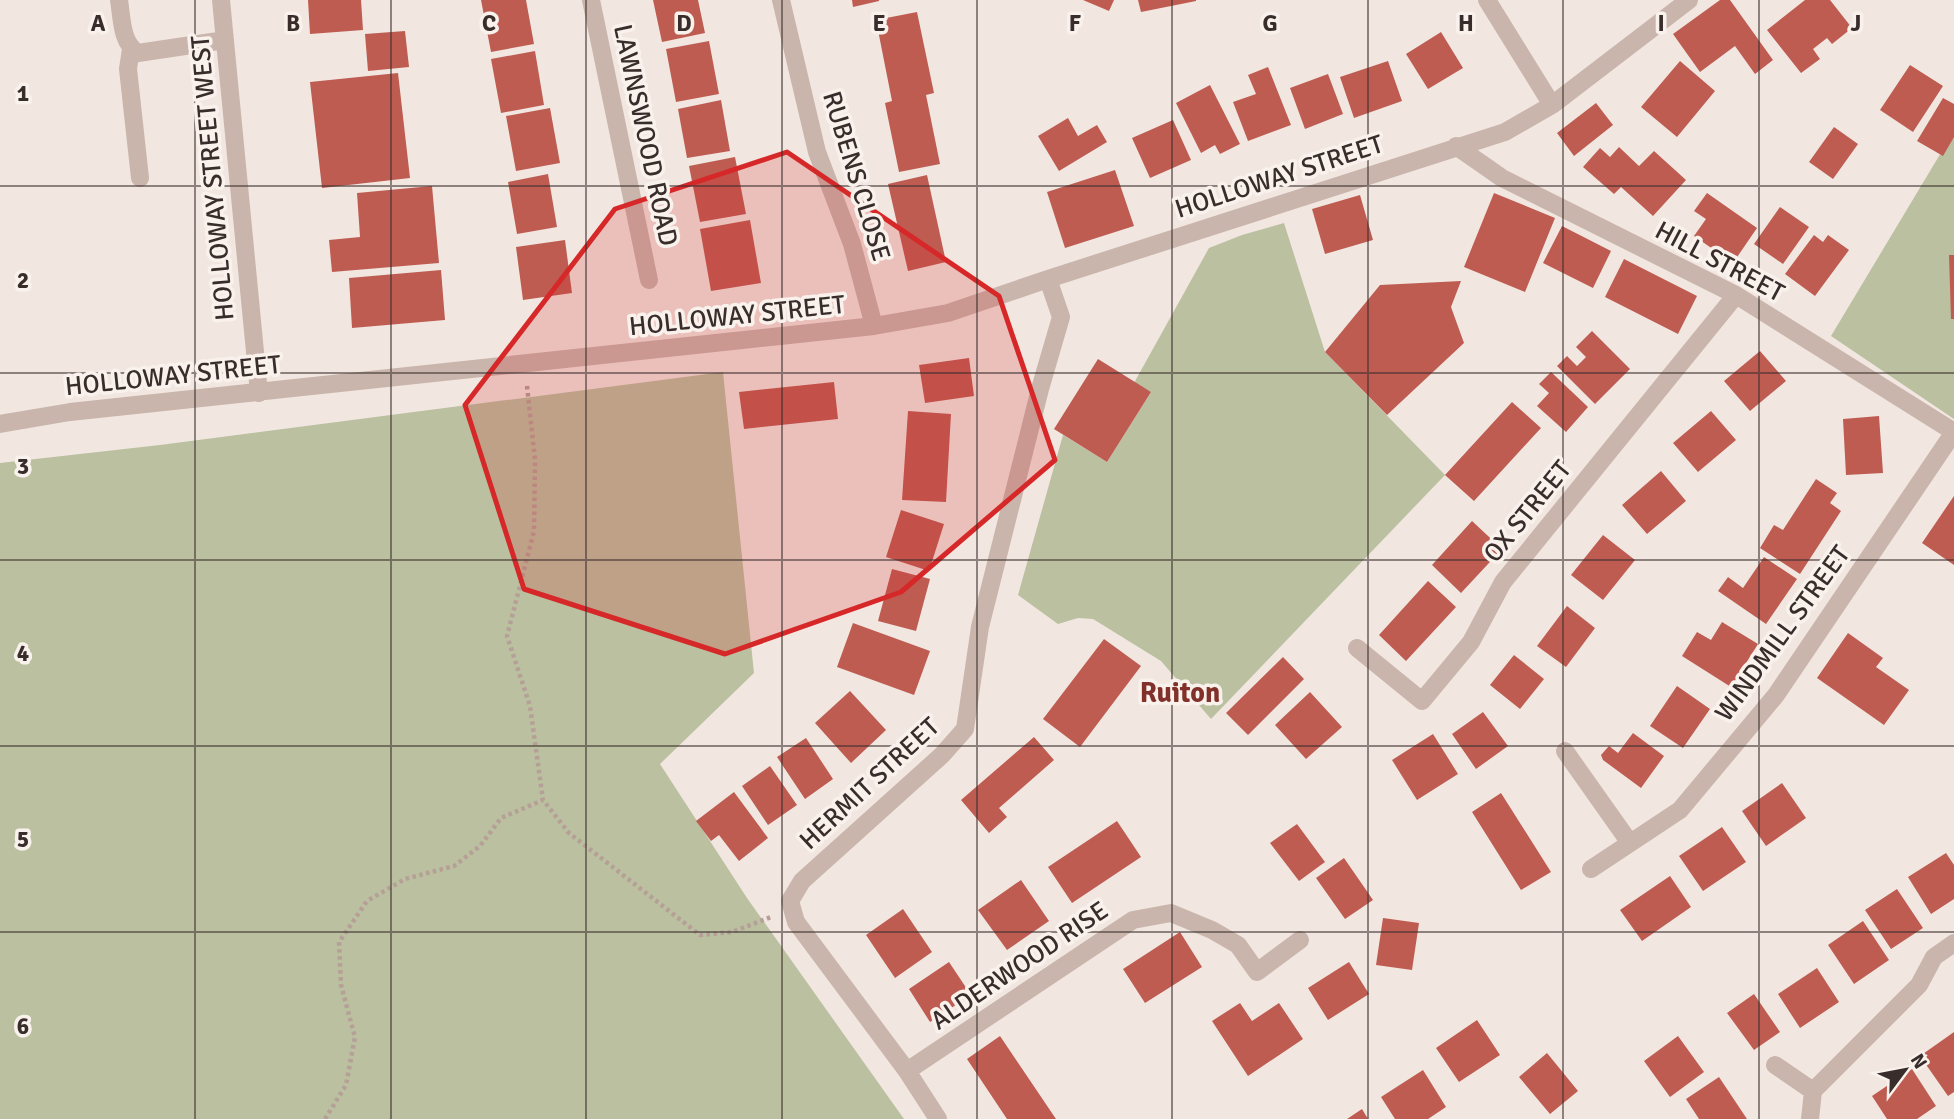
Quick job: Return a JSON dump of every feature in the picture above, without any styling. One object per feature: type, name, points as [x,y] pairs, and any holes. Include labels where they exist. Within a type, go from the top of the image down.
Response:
[{"type":"street","points":[[119,0],[126,39],[131,49],[138,53],[225,40]]},
{"type":"street","name":"HOLLOWAY STREET WEST","points":[[221,0],[259,393]]},
{"type":"street","name":"LAWNSWOOD ROAD","points":[[591,0],[649,280]]},
{"type":"street","name":"RUBENS CLOSE","points":[[781,0],[817,152],[852,244],[874,326]]},
{"type":"street","points":[[1487,0],[1552,105]]},
{"type":"street","name":"HOLLOWAY STREET","points":[[0,424],[70,412],[874,326],[948,313],[1456,146],[1506,132],[1552,105],[1689,0]]},
{"type":"street","points":[[131,49],[128,69],[140,178]]},
{"type":"street","name":"HILL STREET","points":[[1456,146],[1502,178],[1736,295],[1954,432]]},
{"type":"street","name":"HERMIT STREET","points":[[792,908],[790,901],[802,881],[942,755],[965,729],[980,626],[1061,317],[1048,279]]},
{"type":"street","name":"OX STREET","points":[[1357,648],[1422,701],[1471,642],[1503,582],[1736,295]]},
{"type":"street","name":"WINDMILL STREET","points":[[1591,869],[1680,810],[1776,695],[1954,432]]},
{"type":"street","points":[[1565,751],[1630,843]]},
{"type":"street","points":[[792,908],[796,922],[907,1071],[938,1119]]},
{"type":"street","name":"ALDERWOOD RISE","points":[[907,1071],[1133,920],[1171,913],[1212,930],[1238,945],[1257,972],[1300,940]]},
{"type":"street","points":[[1810,1119],[1813,1091],[1919,985],[1934,957],[1954,943]]},
{"type":"street","points":[[1775,1065],[1813,1091]]},
{"type":"path","points":[[524,364],[535,460],[534,531],[507,636],[530,706],[543,800],[569,833],[700,935],[732,932],[792,908]]},
{"type":"path","points":[[325,1119],[346,1085],[355,1037],[341,985],[339,942],[360,911],[367,901],[405,879],[454,866],[480,846],[501,818],[543,800]]},
{"type":"highlighted area","points":[[787,152],[999,296],[1055,460],[901,592],[725,654],[524,589],[465,405],[615,209]]},
{"type":"green space","points":[[1954,131],[1954,419],[1831,336]]},
{"type":"green space","points":[[1284,223],[1325,352],[1445,475],[1211,719],[1161,661],[1093,619],[1078,618],[1058,624],[1018,595],[1063,435],[1107,462],[1151,392],[1134,383],[1209,248]]},
{"type":"green space","points":[[723,372],[754,673],[660,764],[747,898],[904,1119],[0,1119],[0,463],[160,445]]},
{"type":"building","points":[[308,0],[361,0],[363,30],[310,34]]},
{"type":"building","points":[[481,0],[526,0],[534,44],[491,52]]},
{"type":"building","points":[[653,0],[698,0],[705,33],[662,42]]},
{"type":"building","points":[[852,0],[879,0],[879,1],[853,7]]},
{"type":"building","points":[[1083,0],[1114,0],[1109,11]]},
{"type":"building","points":[[1138,0],[1196,0],[1196,1],[1141,12]]},
{"type":"building","points":[[1720,0],[1730,0],[1773,60],[1755,74],[1735,46],[1700,72],[1673,34]]},
{"type":"building","points":[[1805,0],[1830,0],[1852,28],[1832,44],[1827,38],[1813,49],[1820,59],[1801,73],[1767,30]]},
{"type":"building","points":[[917,12],[934,93],[926,95],[940,164],[899,172],[885,103],[892,101],[876,20]]},
{"type":"building","points":[[405,31],[409,67],[368,71],[365,34]]},
{"type":"building","points":[[1441,32],[1463,68],[1428,89],[1406,54]]},
{"type":"building","points":[[709,41],[719,94],[676,102],[666,49]]},
{"type":"building","points":[[535,51],[544,105],[501,113],[491,59]]},
{"type":"building","points":[[1388,61],[1402,101],[1354,118],[1340,77]]},
{"type":"building","points":[[1680,61],[1715,91],[1677,137],[1641,107]]},
{"type":"building","points":[[1910,65],[1943,86],[1913,132],[1880,110]]},
{"type":"building","points":[[1268,67],[1291,125],[1248,141],[1233,102],[1256,94],[1248,75]]},
{"type":"building","points":[[398,73],[410,178],[322,188],[310,82]]},
{"type":"building","points":[[1328,74],[1343,114],[1305,129],[1290,88]]},
{"type":"building","points":[[1210,85],[1240,144],[1220,154],[1215,145],[1201,153],[1176,103]]},
{"type":"building","points":[[1943,98],[1954,104],[1954,137],[1943,156],[1917,141]]},
{"type":"building","points":[[721,100],[730,151],[687,158],[678,109]]},
{"type":"building","points":[[1596,103],[1613,125],[1574,156],[1557,133]]},
{"type":"building","points":[[550,108],[560,163],[516,171],[506,116]]},
{"type":"building","points":[[1068,118],[1078,136],[1097,125],[1107,142],[1059,171],[1038,136]]},
{"type":"building","points":[[1173,120],[1191,160],[1150,178],[1132,138]]},
{"type":"building","points":[[1834,127],[1858,144],[1833,179],[1809,162]]},
{"type":"building","points":[[1619,147],[1639,166],[1654,151],[1686,180],[1653,216],[1621,187],[1614,194],[1583,167],[1600,148],[1610,157]]},
{"type":"building","points":[[735,157],[746,214],[700,222],[689,166]]},
{"type":"building","points":[[1115,170],[1134,226],[1065,248],[1047,192]]},
{"type":"building","points":[[548,174],[557,227],[517,234],[508,182]]},
{"type":"building","points":[[927,175],[946,262],[908,271],[888,184]]},
{"type":"building","points":[[432,186],[439,263],[332,272],[329,240],[360,237],[357,193]]},
{"type":"building","points":[[1494,193],[1555,218],[1525,292],[1464,267]]},
{"type":"building","points":[[1707,193],[1757,228],[1733,263],[1694,236],[1706,219],[1694,211]]},
{"type":"building","points":[[1360,195],[1373,240],[1325,254],[1312,209]]},
{"type":"building","points":[[1780,207],[1809,227],[1783,264],[1754,244]]},
{"type":"building","points":[[750,220],[761,283],[711,291],[700,229]]},
{"type":"building","points":[[1562,226],[1611,251],[1593,288],[1543,263]]},
{"type":"building","points":[[1814,235],[1823,242],[1828,235],[1849,250],[1815,296],[1785,274]]},
{"type":"building","points":[[565,240],[572,293],[523,300],[516,247]]},
{"type":"building","points":[[1949,255],[1954,255],[1954,319],[1951,319]]},
{"type":"building","points":[[1624,259],[1697,296],[1678,334],[1605,297]]},
{"type":"building","points":[[441,270],[445,320],[352,328],[349,278]]},
{"type":"building","points":[[1461,281],[1451,307],[1464,343],[1387,415],[1325,352],[1380,285]]},
{"type":"building","points":[[1592,331],[1630,369],[1595,404],[1557,366],[1567,356],[1577,366],[1586,357],[1576,347]]},
{"type":"building","points":[[1760,351],[1786,381],[1750,411],[1724,381]]},
{"type":"building","points":[[969,358],[974,396],[925,403],[919,365]]},
{"type":"building","points":[[1098,359],[1151,392],[1107,462],[1054,429]]},
{"type":"building","points":[[1551,372],[1588,407],[1566,432],[1537,406],[1549,393],[1539,384]]},
{"type":"building","points":[[834,382],[838,419],[744,429],[739,392]]},
{"type":"building","points":[[1512,402],[1541,428],[1474,501],[1445,475]]},
{"type":"building","points":[[908,411],[951,414],[946,502],[902,500]]},
{"type":"building","points":[[1711,411],[1736,440],[1698,472],[1673,443]]},
{"type":"building","points":[[1879,416],[1883,473],[1846,475],[1843,419]]},
{"type":"building","points":[[1661,471],[1686,501],[1647,534],[1622,505]]},
{"type":"building","points":[[1816,479],[1837,493],[1830,503],[1841,511],[1800,574],[1760,548],[1774,525],[1783,530]]},
{"type":"building","points":[[1954,496],[1954,565],[1922,543]]},
{"type":"building","points":[[901,510],[944,524],[929,571],[886,557]]},
{"type":"building","points":[[1472,521],[1502,549],[1461,593],[1432,565]]},
{"type":"building","points":[[1603,535],[1635,560],[1603,600],[1571,575]]},
{"type":"building","points":[[1764,557],[1797,579],[1766,624],[1718,591],[1728,577],[1743,588]]},
{"type":"building","points":[[892,569],[930,579],[916,631],[878,621]]},
{"type":"building","points":[[1428,581],[1456,607],[1406,661],[1379,635]]},
{"type":"building","points":[[1567,606],[1595,628],[1566,667],[1537,646]]},
{"type":"building","points":[[1722,622],[1758,644],[1731,687],[1682,656],[1697,632],[1711,640]]},
{"type":"building","points":[[853,623],[930,651],[914,695],[837,667]]},
{"type":"building","points":[[1848,633],[1883,658],[1876,667],[1909,690],[1884,725],[1817,678]]},
{"type":"building","points":[[1104,639],[1141,666],[1080,747],[1043,719]]},
{"type":"building","points":[[1514,655],[1544,679],[1520,709],[1490,685]]},
{"type":"building","points":[[1283,657],[1304,679],[1248,735],[1226,713]]},
{"type":"building","points":[[1677,686],[1710,709],[1683,748],[1650,726]]},
{"type":"building","points":[[850,691],[886,730],[851,763],[815,723]]},
{"type":"building","points":[[1310,692],[1342,727],[1306,759],[1275,725]]},
{"type":"building","points":[[1483,712],[1508,746],[1476,769],[1452,734]]},
{"type":"building","points":[[1633,733],[1664,756],[1641,788],[1603,760],[1601,755],[1609,746],[1618,753]]},
{"type":"building","points":[[1433,734],[1458,774],[1417,800],[1392,760]]},
{"type":"building","points":[[1034,737],[1054,760],[999,808],[1007,817],[989,833],[961,800]]},
{"type":"building","points":[[806,738],[833,779],[805,799],[777,757]]},
{"type":"building","points":[[770,766],[797,805],[768,825],[742,786]]},
{"type":"building","points":[[1782,783],[1806,818],[1766,846],[1742,811]]},
{"type":"building","points":[[734,792],[768,838],[739,861],[719,835],[711,841],[696,821]]},
{"type":"building","points":[[1501,793],[1551,872],[1521,890],[1472,812]]},
{"type":"building","points":[[1117,821],[1141,857],[1072,903],[1048,867]]},
{"type":"building","points":[[1297,824],[1325,862],[1299,881],[1270,843]]},
{"type":"building","points":[[1722,827],[1746,862],[1703,891],[1679,856]]},
{"type":"building","points":[[1946,853],[1954,865],[1954,899],[1931,914],[1908,877]]},
{"type":"building","points":[[1344,858],[1373,900],[1345,919],[1316,878]]},
{"type":"building","points":[[1670,876],[1691,907],[1642,941],[1620,910]]},
{"type":"building","points":[[1021,880],[1049,921],[1007,950],[978,910]]},
{"type":"building","points":[[1897,889],[1923,928],[1891,949],[1865,910]]},
{"type":"building","points":[[903,909],[932,952],[895,978],[866,935]]},
{"type":"building","points":[[1383,918],[1419,923],[1412,970],[1376,965]]},
{"type":"building","points":[[1863,921],[1889,960],[1854,984],[1828,945]]},
{"type":"building","points":[[1180,932],[1202,967],[1145,1003],[1123,969]]},
{"type":"building","points":[[949,962],[971,995],[930,1022],[909,989]]},
{"type":"building","points":[[1349,962],[1369,994],[1328,1020],[1308,988]]},
{"type":"building","points":[[1817,968],[1839,1002],[1800,1028],[1778,994]]},
{"type":"building","points":[[1754,994],[1780,1032],[1754,1050],[1727,1013]]},
{"type":"building","points":[[1240,1003],[1252,1021],[1279,1003],[1303,1039],[1248,1076],[1212,1021]]},
{"type":"building","points":[[1477,1020],[1500,1055],[1459,1082],[1436,1048]]},
{"type":"building","points":[[1954,1032],[1954,1092],[1948,1096],[1920,1056]]},
{"type":"building","points":[[1000,1036],[1056,1119],[1007,1119],[967,1059]]},
{"type":"building","points":[[1678,1036],[1704,1072],[1670,1097],[1644,1061]]},
{"type":"building","points":[[1547,1053],[1578,1091],[1550,1114],[1519,1077]]},
{"type":"building","points":[[1912,1069],[1936,1106],[1917,1119],[1887,1119],[1872,1096]]},
{"type":"building","points":[[1423,1070],[1446,1107],[1428,1119],[1395,1119],[1381,1097]]},
{"type":"building","points":[[1719,1077],[1747,1119],[1699,1119],[1686,1099]]},
{"type":"building","points":[[1362,1109],[1368,1119],[1347,1119]]},
{"type":"district","name":"Ruiton","points":[[1180,692]]}]
